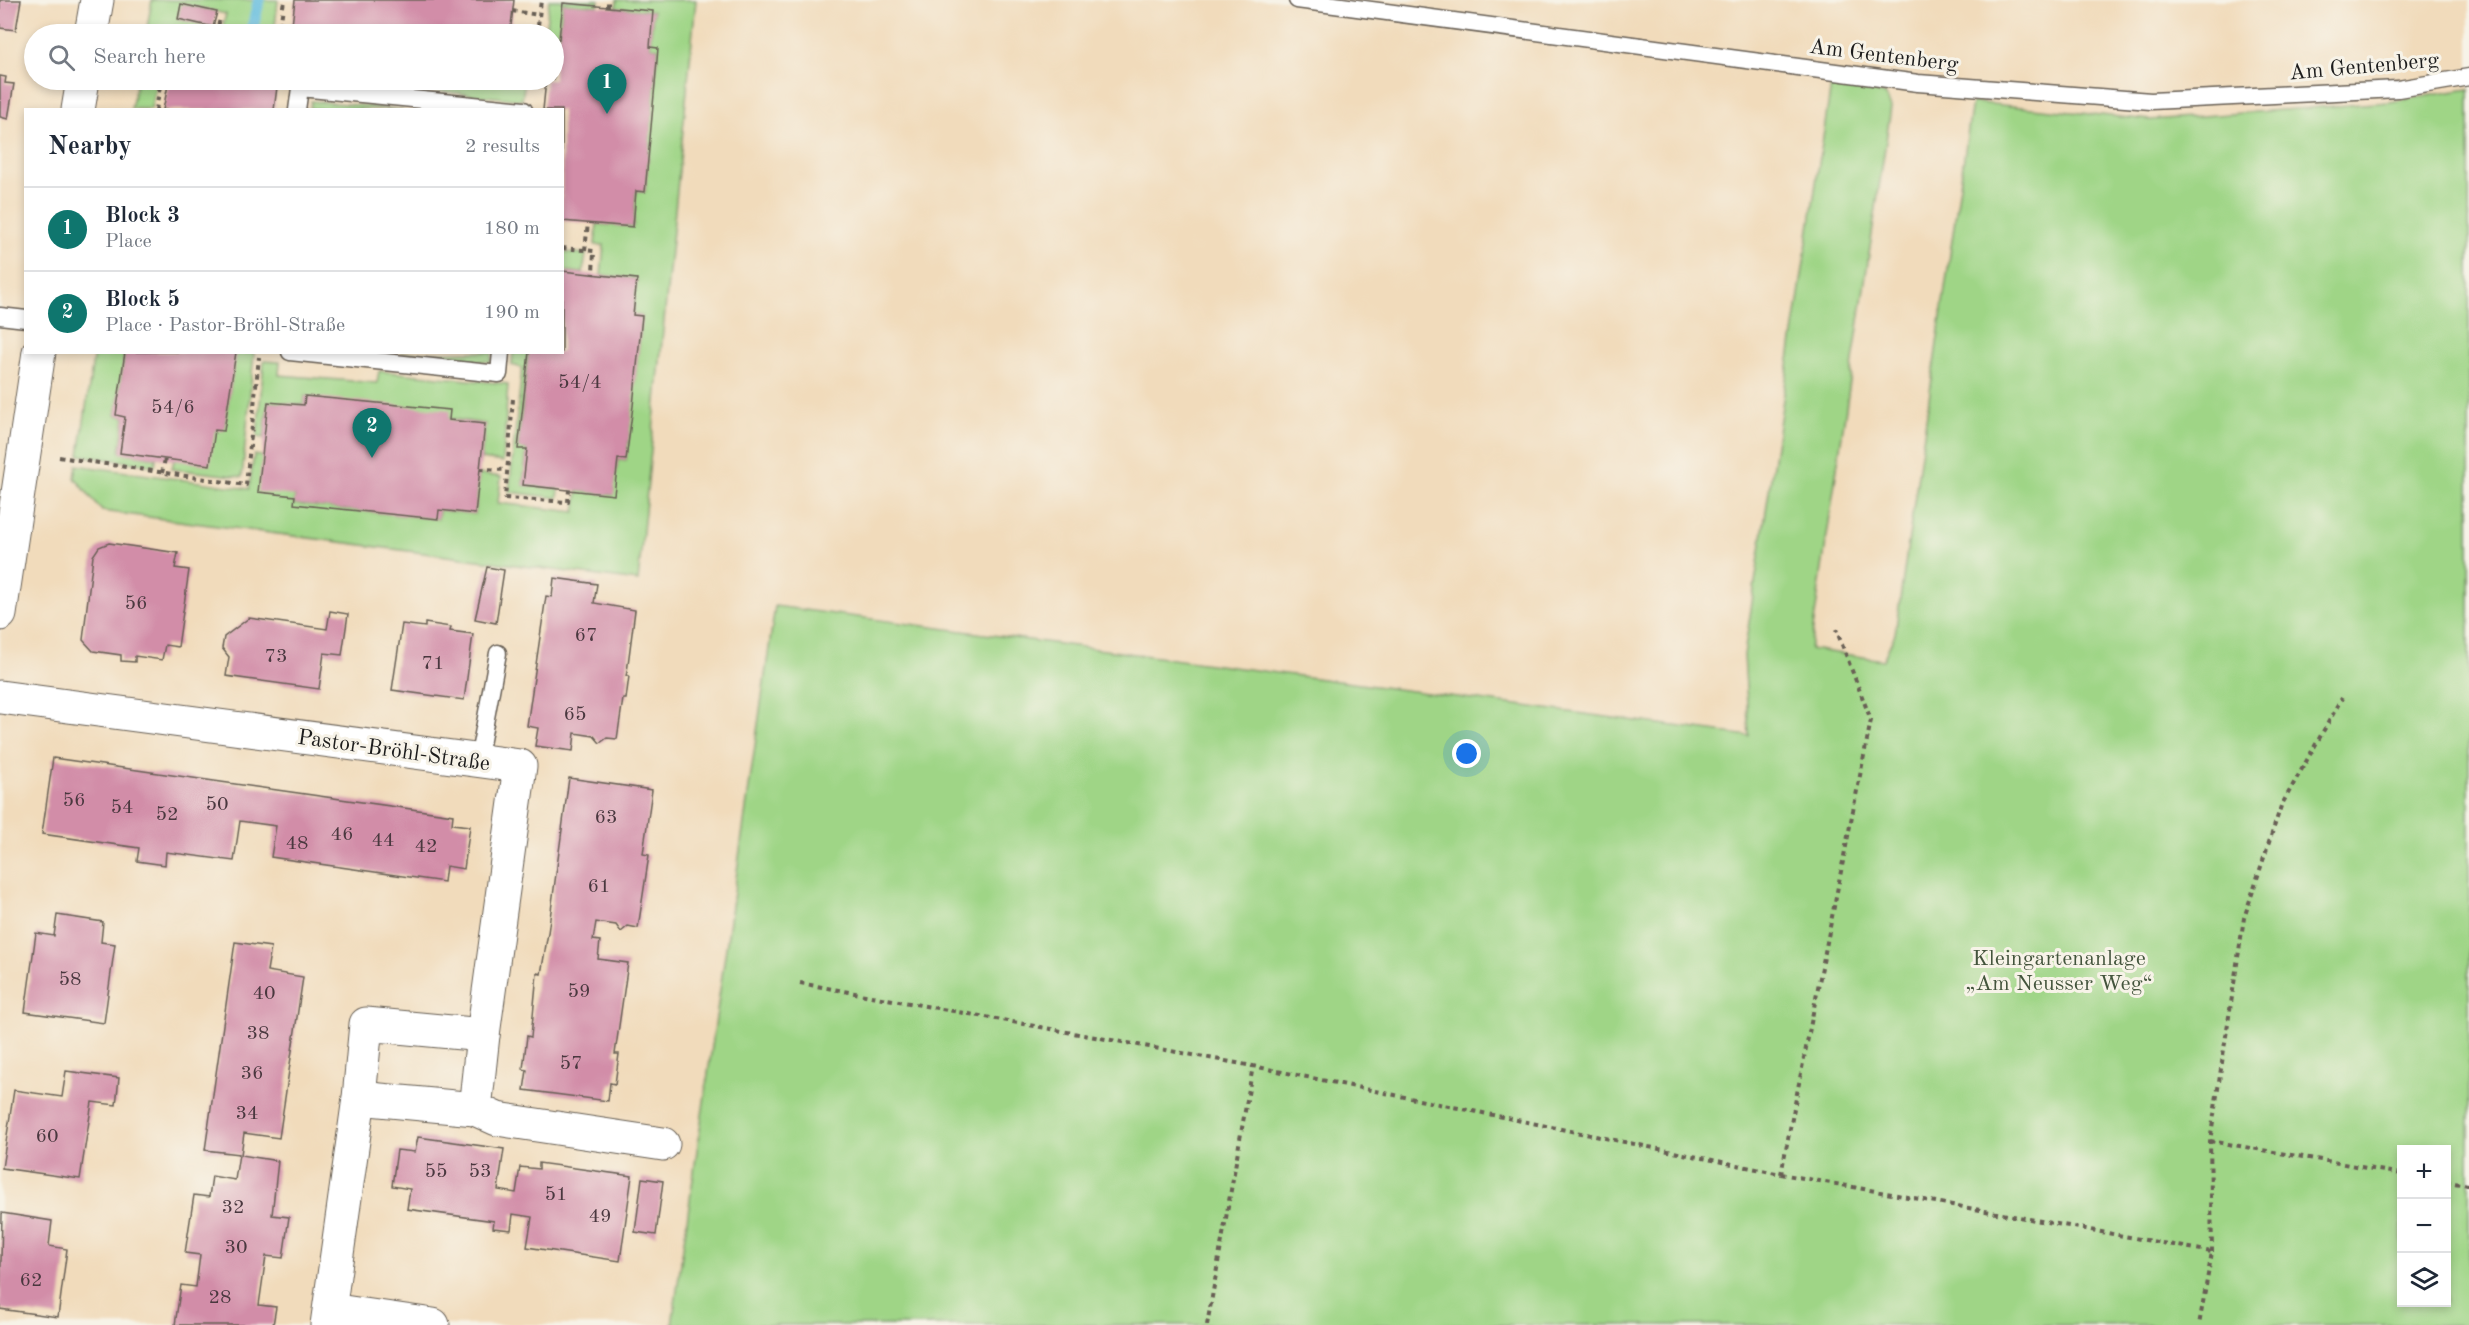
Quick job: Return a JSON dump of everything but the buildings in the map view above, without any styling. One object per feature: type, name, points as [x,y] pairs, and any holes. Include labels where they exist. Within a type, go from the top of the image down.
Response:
[{"type":"street","points":[[93,24],[97,0]]},
{"type":"street","points":[[78,108],[81,90]]},
{"type":"street","points":[[0,614],[4,571],[39,354]]},
{"type":"street","name":"Pastor-Bröhl-Straße","points":[[0,697],[520,766],[475,1109]]},
{"type":"street","points":[[433,1325],[328,1317],[359,1098],[366,1024],[483,1035]]},
{"type":"street","points":[[359,1098],[475,1109],[497,1119],[663,1144]]},
{"type":"lane","name":"Am Gentenberg","points":[[1297,0],[1918,83],[2151,102],[2398,89],[2469,77]]},
{"type":"lane","points":[[297,108],[300,90]]},
{"type":"lane","points":[[320,90],[504,108]]},
{"type":"lane","points":[[0,316],[24,319]]},
{"type":"lane","points":[[309,354],[499,374],[501,354]]},
{"type":"lane","points":[[478,761],[498,653]]},
{"type":"path","points":[[280,24],[284,0]]},
{"type":"path","points":[[538,24],[541,0]]},
{"type":"path","points":[[608,0],[608,7]]},
{"type":"path","points":[[512,11],[539,15]]},
{"type":"path","points":[[218,24],[219,19]]},
{"type":"path","points":[[156,108],[159,90]]},
{"type":"path","points":[[585,250],[588,223]]},
{"type":"path","points":[[564,248],[594,251],[593,274]]},
{"type":"path","points":[[78,460],[246,485],[260,354]]},
{"type":"path","points":[[499,374],[515,375],[505,498],[568,502],[569,490]]},
{"type":"path","points":[[162,473],[165,459]]},
{"type":"path","points":[[480,469],[507,470]]},
{"type":"path","points":[[1781,1174],[1871,720],[1836,629]]},
{"type":"path","points":[[2199,1325],[2212,1252],[2210,1141],[2244,918],[2281,806],[2342,698]]},
{"type":"path","points":[[800,983],[1253,1066],[1781,1174],[2212,1252]]},
{"type":"path","points":[[1207,1325],[1253,1066]]},
{"type":"path","points":[[2210,1141],[2397,1173]]},
{"type":"path","points":[[2451,1183],[2469,1185]]},
{"type":"green space","points":[[152,0],[278,0],[275,24],[224,24],[226,14],[182,4],[178,19],[200,24],[148,24]]},
{"type":"green space","points":[[549,0],[599,0],[598,6],[563,3],[561,24],[546,24]]},
{"type":"green space","points":[[617,0],[696,0],[638,581],[102,511],[75,478],[77,465],[249,489],[254,455],[262,456],[295,496],[294,504],[438,519],[439,510],[475,514],[479,474],[501,477],[498,503],[575,512],[578,491],[613,495],[618,459],[626,460],[642,316],[633,315],[637,279],[601,275],[604,245],[595,245],[597,224],[633,227],[636,191],[645,192],[658,48],[650,47],[653,11],[616,8]]},
{"type":"green space","name":"Kleingartenanlage „Am Neusser Weg“","points":[[1831,85],[1885,94],[1891,107],[1810,649],[1883,660],[1895,634],[1972,102],[2150,120],[2389,102],[2469,89],[2469,1325],[672,1325],[775,606],[1749,736],[1744,655]]},
{"type":"green space","points":[[135,90],[155,90],[151,108],[131,108]]},
{"type":"green space","points":[[429,90],[524,90],[522,100]]},
{"type":"green space","points":[[311,101],[392,108],[310,108]]},
{"type":"green space","points":[[564,252],[586,254],[583,273],[564,271]]},
{"type":"green space","points":[[94,354],[125,354],[116,415],[125,417],[120,452],[156,458],[155,466],[79,455]]},
{"type":"green space","points":[[235,354],[254,354],[242,477],[172,469],[174,460],[215,430],[224,430]]},
{"type":"green space","points":[[410,354],[492,354],[491,362]]},
{"type":"green space","points":[[513,354],[528,354],[518,448],[527,449],[523,485],[559,489],[558,498],[509,492],[522,368],[512,365]]},
{"type":"green space","points":[[264,361],[280,362],[279,375],[377,383],[379,371],[508,384],[503,462],[481,459],[485,424],[305,396],[304,405],[268,402],[264,438],[257,437]]},
{"type":"waterway","points":[[253,24],[259,0]]},
{"type":"place","name":"Block 3","points":[[607,114]]},
{"type":"place","name":"Block 5","points":[[372,458]]}]
